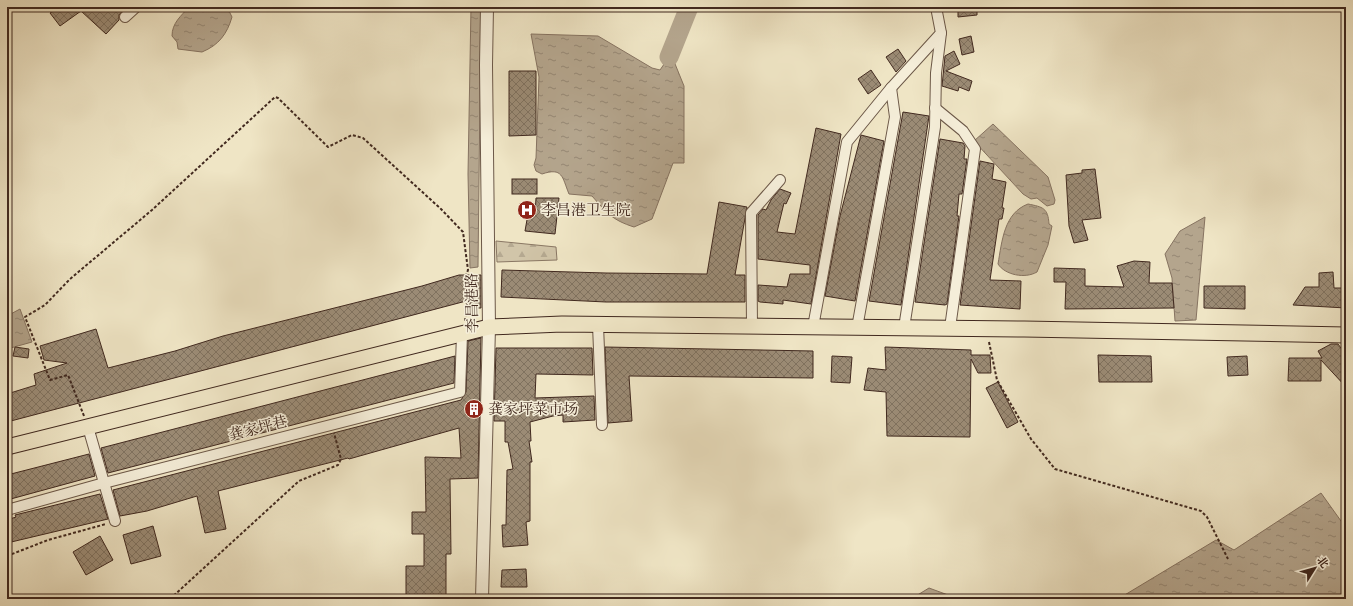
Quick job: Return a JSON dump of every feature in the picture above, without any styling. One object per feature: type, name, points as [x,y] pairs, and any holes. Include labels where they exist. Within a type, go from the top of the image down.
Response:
[{"type":"main road","points":[[7,447],[489,327],[598,325],[752,326],[1346,335]]},
{"type":"street","points":[[125,17],[136,7]]},
{"type":"street","name":"李昌港路","points":[[482,599],[489,327],[486,80],[487,7]]},
{"type":"street","points":[[904,328],[935,127],[936,73],[941,33],[936,7]]},
{"type":"street","points":[[813,327],[847,142],[891,88],[941,33]]},
{"type":"street","points":[[857,328],[895,117],[891,88]]},
{"type":"street","points":[[935,108],[963,132],[975,148],[950,328]]},
{"type":"street","points":[[752,326],[751,213],[780,180]]},
{"type":"street","points":[[598,325],[602,425]]},
{"type":"street","name":"龚家坪巷","points":[[7,510],[104,483],[460,392],[462,334]]},
{"type":"street","points":[[88,427],[114,521]]},
{"type":"path","points":[[88,427],[68,375],[50,380],[25,317],[45,305],[70,278],[152,210],[275,97],[303,121],[328,147],[352,136],[363,138],[441,209],[463,232],[468,270],[465,278],[467,307],[462,334]]},
{"type":"path","points":[[986,329],[997,380],[1031,439],[1054,469],[1201,511],[1206,517],[1228,559]]},
{"type":"path","points":[[170,599],[299,481],[338,465],[341,459],[332,424]]},
{"type":"path","points":[[7,556],[48,540],[86,531],[114,521]]},
{"type":"green space","points":[[496,241],[556,247],[557,260],[497,262]]},
{"type":"water","points":[[189,7],[227,7],[232,17],[228,29],[222,38],[213,46],[202,52],[178,49],[177,42],[172,36],[175,23]]},
{"type":"water","points":[[471,7],[481,7],[478,267],[470,268],[468,174]]},
{"type":"water","points":[[531,34],[598,36],[652,68],[660,70],[671,54],[684,86],[684,163],[673,163],[652,219],[634,227],[620,222],[610,215],[592,196],[569,194],[563,178],[558,173],[549,172],[542,174],[536,171],[534,165],[536,158],[539,77]]},
{"type":"water","points":[[993,124],[1048,177],[1055,200],[1054,204],[1047,206],[1037,198],[1031,199],[1023,194],[974,141]]},
{"type":"water","points":[[1028,204],[1044,209],[1046,211],[1049,224],[1052,226],[1048,245],[1037,272],[1027,275],[1016,275],[1005,271],[998,264],[1001,246],[1009,221],[1020,208]]},
{"type":"water","points":[[1205,217],[1196,320],[1175,321],[1172,278],[1165,254],[1180,231]]},
{"type":"water","points":[[20,309],[32,342],[7,349],[7,316]]},
{"type":"water","points":[[1321,493],[1346,528],[1346,599],[1118,599],[1216,540],[1234,550]]},
{"type":"water","points":[[929,588],[959,599],[911,599]]},
{"type":"building","points":[[59,7],[126,7],[119,15],[119,20],[106,34],[81,11],[60,26],[50,13]]},
{"type":"building","points":[[958,7],[977,7],[977,15],[958,17]]},
{"type":"building","points":[[971,36],[974,52],[962,55],[959,39]]},
{"type":"building","points":[[898,49],[906,61],[896,72],[886,57]]},
{"type":"building","points":[[954,51],[960,64],[946,71],[972,81],[969,91],[959,87],[958,91],[942,86],[945,56]]},
{"type":"building","points":[[871,70],[881,85],[868,94],[858,79]]},
{"type":"building","points":[[509,71],[536,71],[536,135],[509,136]]},
{"type":"building","points":[[903,112],[929,116],[901,305],[869,301]]},
{"type":"building","points":[[816,128],[841,134],[811,304],[783,300],[783,304],[760,302],[758,301],[758,285],[787,287],[790,274],[810,274],[810,265],[758,259],[758,215],[763,209],[766,210],[771,200],[780,189],[791,193],[786,204],[784,203],[777,232],[795,234]]},
{"type":"building","points":[[861,135],[884,141],[855,301],[825,296],[840,216]]},
{"type":"building","points":[[940,139],[963,143],[965,146],[964,159],[967,159],[962,194],[959,194],[957,216],[959,216],[947,304],[945,305],[915,302]]},
{"type":"building","points":[[980,161],[994,164],[992,179],[1006,182],[1002,208],[1004,208],[1002,219],[999,219],[990,280],[1021,281],[1020,309],[960,305]]},
{"type":"building","points":[[1095,169],[1101,218],[1082,220],[1088,240],[1074,243],[1069,226],[1066,175],[1082,173],[1082,170]]},
{"type":"building","points":[[512,179],[537,179],[537,194],[512,194]]},
{"type":"building","points":[[536,198],[559,198],[555,234],[525,231],[528,214],[535,215]]},
{"type":"building","points":[[719,202],[747,207],[735,275],[745,275],[745,302],[606,302],[501,297],[502,270],[707,274]]},
{"type":"building","points":[[1134,261],[1150,262],[1149,283],[1172,283],[1174,308],[1065,309],[1066,282],[1054,282],[1054,268],[1085,269],[1085,286],[1124,287],[1117,266]]},
{"type":"building","points":[[1333,272],[1334,288],[1346,288],[1346,308],[1293,305],[1305,287],[1319,287],[1319,273]]},
{"type":"building","points":[[459,275],[481,275],[481,308],[470,308],[470,300],[7,422],[7,394],[36,385],[34,374],[67,363],[44,360],[40,346],[96,329],[108,368],[175,351],[223,336],[422,286]]},
{"type":"building","points":[[1204,286],[1245,286],[1245,309],[1204,308]]},
{"type":"building","points":[[481,338],[478,478],[450,479],[451,554],[446,554],[446,599],[406,599],[406,566],[424,566],[424,534],[412,534],[412,512],[426,512],[425,457],[461,458],[459,428],[349,459],[348,458],[218,491],[226,529],[205,533],[197,496],[147,511],[120,516],[113,490],[461,400],[466,392],[468,341]]},
{"type":"building","points":[[1331,344],[1338,344],[1341,348],[1346,345],[1346,387],[1321,360],[1321,381],[1288,381],[1289,358],[1322,358],[1318,351]]},
{"type":"building","points":[[15,347],[29,349],[28,358],[13,356]]},
{"type":"building","points":[[605,347],[813,351],[813,378],[629,376],[632,421],[608,423]]},
{"type":"building","points":[[885,347],[971,350],[971,355],[990,355],[991,373],[978,373],[971,359],[970,437],[887,436],[886,392],[864,390],[868,368],[886,370]]},
{"type":"building","points":[[496,348],[592,348],[593,375],[536,374],[535,398],[594,396],[595,420],[563,422],[563,415],[530,422],[531,441],[529,441],[532,462],[530,462],[530,521],[526,522],[528,545],[503,547],[502,525],[506,525],[507,470],[513,469],[508,442],[505,442],[505,421],[494,421]]},
{"type":"building","points":[[1098,355],[1151,356],[1152,382],[1099,382]]},
{"type":"building","points":[[455,356],[454,383],[108,473],[101,448]]},
{"type":"building","points":[[832,356],[852,357],[850,383],[831,382]]},
{"type":"building","points":[[1247,356],[1248,375],[1228,376],[1227,357]]},
{"type":"building","points":[[998,382],[1018,422],[1007,428],[986,388]]},
{"type":"building","points":[[89,454],[95,476],[7,500],[7,475]]},
{"type":"building","points":[[100,494],[108,519],[7,543],[7,520],[16,517],[15,515]]},
{"type":"building","points":[[153,526],[161,556],[131,564],[123,535]]},
{"type":"building","points":[[100,536],[113,560],[86,575],[73,552]]},
{"type":"building","points":[[526,569],[527,587],[501,587],[502,570]]},
{"type":"waterway","points":[[669,57],[689,7]]},
{"type":"place","name":"李昌港卫生院","points":[[527,210]]},
{"type":"place","name":"龚家坪菜市场","points":[[474,409]]}]
